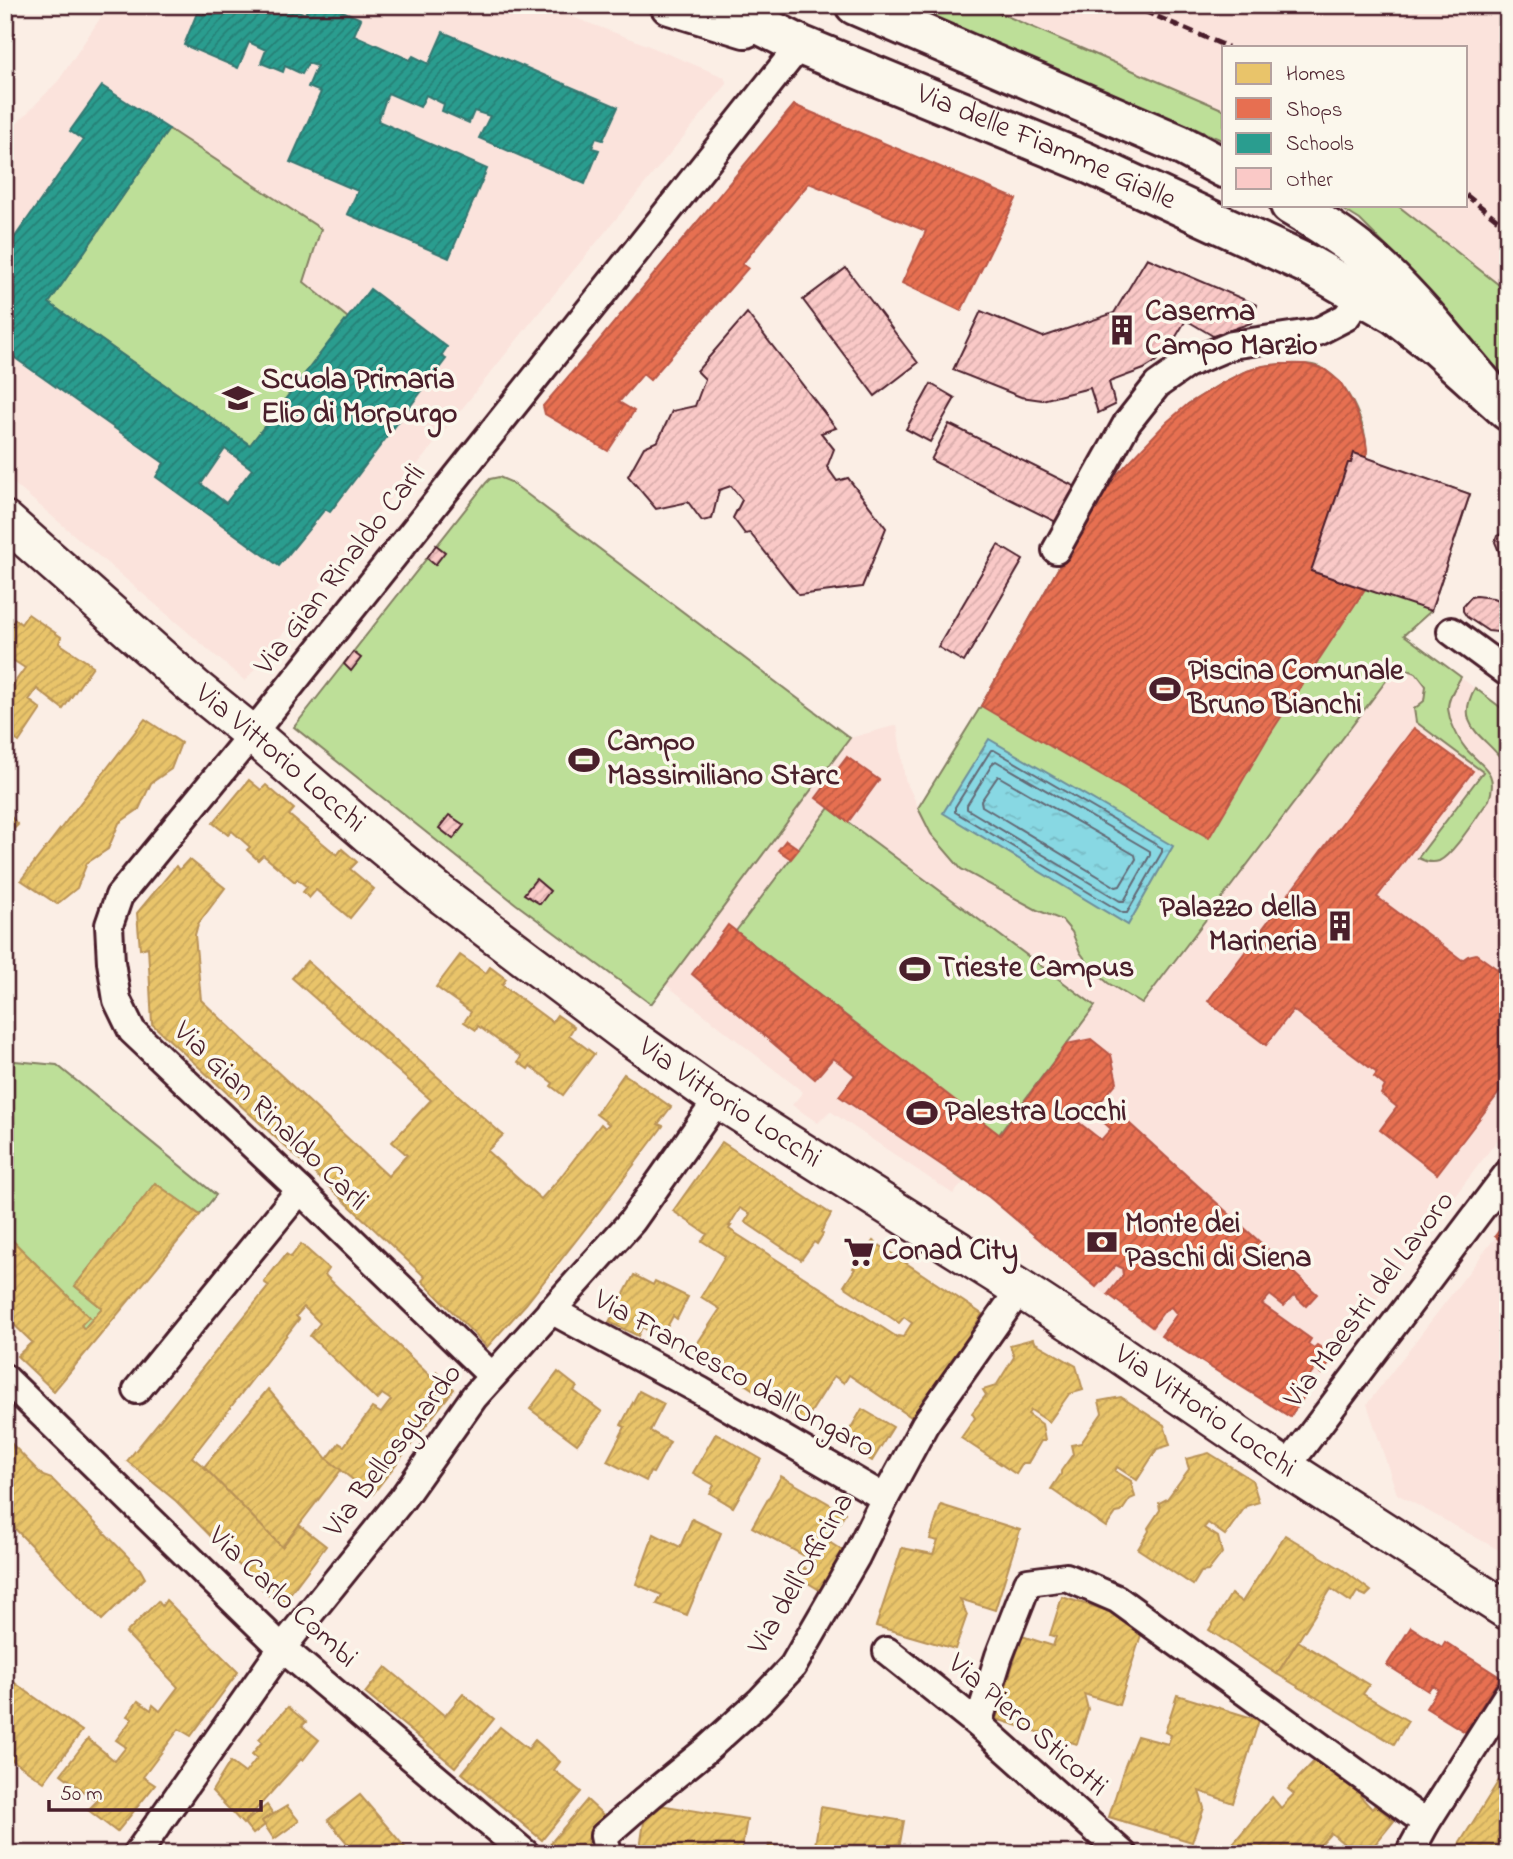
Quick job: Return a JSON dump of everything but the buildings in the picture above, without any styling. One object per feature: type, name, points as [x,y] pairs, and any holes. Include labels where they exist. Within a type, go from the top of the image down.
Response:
[{"type":"main road","name":"Via delle Fiamme Gialle","points":[[670,5],[800,45]]},
{"type":"main road","name":"Via delle Fiamme Gialle","points":[[721,5],[800,45],[1094,166],[1309,264],[1396,315],[1436,346],[1500,403]]},
{"type":"main road","points":[[855,5],[1179,144],[1222,167]]},
{"type":"main road","points":[[1292,206],[1321,223],[1380,269],[1428,319],[1500,403]]},
{"type":"main road","name":"Via Vittorio Locchi","points":[[5,520],[194,687],[369,835],[442,895],[626,1034],[718,1099],[1020,1289],[1286,1468],[1508,1611]]},
{"type":"street","name":"Via Gian Rinaldo Carli","points":[[492,1376],[131,1031],[117,1000],[109,925],[119,896],[252,734],[800,45]]},
{"type":"street","points":[[1056,550],[1126,423],[1157,385],[1187,364],[1232,345],[1317,332],[1346,317],[1362,295]]},
{"type":"street","points":[[1451,631],[1508,673]]},
{"type":"street","name":"Via Bellosguardo","points":[[137,1854],[282,1648],[402,1499],[474,1397],[632,1221],[718,1099]]},
{"type":"street","name":"Via Maestri del Lavoro","points":[[1286,1468],[1508,1172]]},
{"type":"street","points":[[137,1390],[300,1190]]},
{"type":"street","name":"Via dell'Officina","points":[[608,1854],[604,1836],[706,1750],[761,1700],[793,1666],[856,1557],[925,1424],[1020,1289]]},
{"type":"street","name":"Via Francesco dall'Ongaro","points":[[551,1310],[701,1391],[885,1498]]},
{"type":"street","name":"Via Carlo Combi","points":[[5,1378],[282,1648],[526,1854]]},
{"type":"street","points":[[978,1724],[999,1657],[1028,1582],[1066,1577],[1118,1599],[1426,1823]]},
{"type":"street","name":"Via Piero Sticotti","points":[[887,1651],[978,1724],[1123,1854]]},
{"type":"street","points":[[1409,1854],[1508,1694]]},
{"type":"shaded area","name":"Scuola Primaria Elio di Morpurgo","points":[[109,5],[540,5],[724,77],[727,84],[532,321],[245,681],[5,476],[5,136],[59,80]]},
{"type":"shaded area","points":[[981,5],[1508,5],[1508,292],[1398,206],[1468,206],[1468,46],[1222,46],[1222,109]]},
{"type":"shaded area","points":[[1404,635],[1508,713],[1508,1126],[1290,1417],[1161,1336],[1096,1287],[989,1197],[965,1181],[953,1194],[830,1111],[818,1123],[792,1105],[803,1092],[665,984],[850,738],[897,725],[905,779],[931,834],[1037,910],[1062,920],[1072,932],[1080,952]]},
{"type":"shaded area","points":[[1508,1221],[1508,1555],[1397,1494],[1367,1404]]},
{"type":"green space","points":[[905,5],[981,5],[1222,109],[1222,140]]},
{"type":"green space","points":[[169,129],[321,229],[304,282],[348,318],[250,445],[49,303]]},
{"type":"green space","points":[[1338,206],[1398,206],[1508,292],[1508,379],[1442,314],[1407,267],[1360,220]]},
{"type":"green space","name":"Piscina Comunale Bruno Bianchi","points":[[1281,364],[1315,366],[1334,377],[1356,409],[1365,435],[1366,458],[1470,494],[1431,611],[1404,635],[1461,677],[1449,700],[1450,719],[1463,746],[1487,770],[1492,790],[1489,800],[1445,857],[1433,862],[1418,858],[1483,772],[1416,722],[1414,709],[1424,701],[1426,686],[1416,673],[1403,668],[1392,673],[1142,1004],[1108,983],[1093,970],[1080,952],[1072,932],[1062,920],[1037,910],[961,869],[931,834],[918,808],[981,706],[1082,526],[1188,404],[1244,372]]},
{"type":"green space","name":"Campo Massimiliano Starc","points":[[499,477],[511,482],[850,738],[651,1004],[516,904],[294,727],[486,483]]},
{"type":"green space","points":[[1475,688],[1508,713],[1508,772],[1502,760],[1471,725],[1469,703]]},
{"type":"green space","name":"Trieste Campus","points":[[829,808],[1095,1006],[964,1181],[843,1091],[880,1042],[736,931]]},
{"type":"green space","points":[[15,1061],[57,1065],[216,1195],[200,1215],[155,1183],[75,1286],[102,1308],[84,1329],[81,1325],[88,1316],[5,1233],[5,1109],[12,1100],[5,1094],[5,1074]]},
{"type":"water","points":[[989,739],[1173,846],[1128,925],[943,813]]},
{"type":"railway","points":[[1130,5],[1226,46]]},
{"type":"railway","points":[[1468,197],[1508,228]]},
{"type":"place","name":"Caserma Campo Marzio","points":[[1122,330]]},
{"type":"place","name":"Scuola Primaria Elio di Morpurgo","points":[[238,398]]},
{"type":"place","name":"Piscina Comunale Bruno Bianchi","points":[[1165,689]]},
{"type":"place","name":"Campo Massimiliano Starc","points":[[584,760]]},
{"type":"place","name":"Palazzo della Marineria","points":[[1340,926]]},
{"type":"place","name":"Trieste Campus","points":[[915,969]]},
{"type":"place","name":"Palestra Locchi","points":[[922,1113]]},
{"type":"place","name":"Monte dei Paschi di Siena","points":[[1102,1242]]},
{"type":"place","name":"Conad City","points":[[859,1252]]}]
